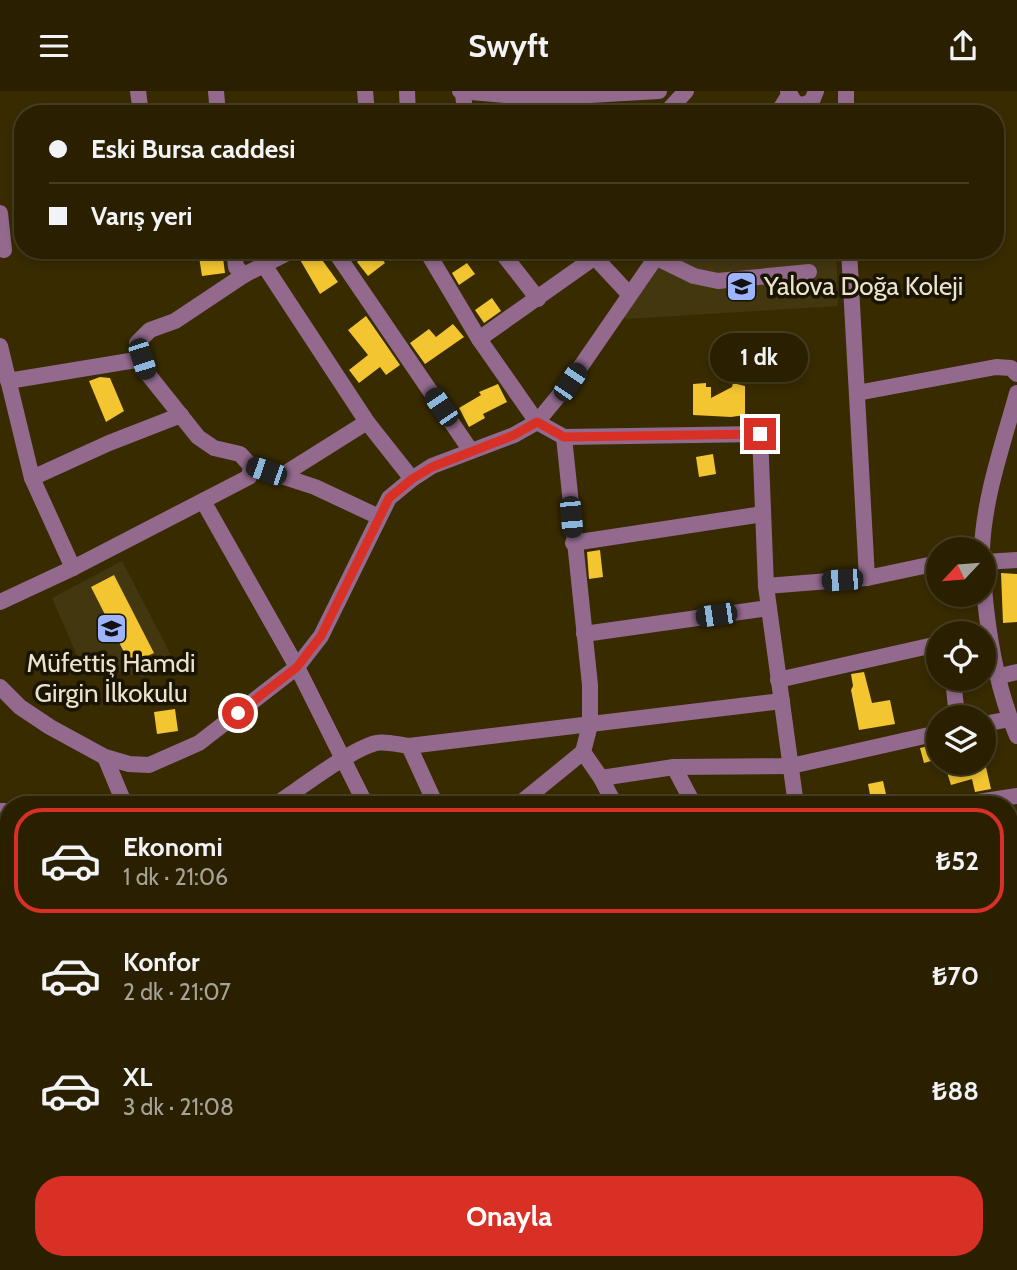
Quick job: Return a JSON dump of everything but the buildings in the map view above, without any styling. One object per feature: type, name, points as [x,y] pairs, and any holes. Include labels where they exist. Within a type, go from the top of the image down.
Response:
[{"type":"street","points":[[462,91],[533,105]]},
{"type":"street","points":[[546,105],[659,91]]},
{"type":"street","points":[[673,105],[685,91]]},
{"type":"street","points":[[788,98],[811,101],[818,92]]},
{"type":"street","points":[[0,213],[4,250]]},
{"type":"street","points":[[235,259],[236,267],[244,275]]},
{"type":"street","points":[[276,259],[244,275],[175,321],[149,330],[137,343],[147,373],[198,437],[214,448],[240,454],[251,466],[315,487],[379,517]]},
{"type":"street","points":[[340,259],[471,451]]},
{"type":"street","points":[[431,259],[480,339],[537,422],[564,437],[760,434],[768,608],[795,796]]},
{"type":"street","points":[[507,259],[538,299]]},
{"type":"street","points":[[480,339],[538,299],[586,259]]},
{"type":"street","points":[[597,259],[629,294]]},
{"type":"street","points":[[2,693],[50,727],[105,757],[129,764],[149,765],[199,743],[297,667],[321,636],[389,498],[432,467],[514,435],[537,422],[570,382],[654,259]]},
{"type":"street","points":[[666,259],[694,276],[718,281],[809,272]]},
{"type":"street","points":[[850,259],[867,578]]},
{"type":"street","points":[[264,265],[367,422],[412,479]]},
{"type":"street","points":[[0,347],[32,478],[73,568]]},
{"type":"street","points":[[8,381],[142,359]]},
{"type":"street","points":[[857,393],[996,367],[1011,368],[1017,374]]},
{"type":"street","points":[[982,537],[993,479],[1017,393]]},
{"type":"street","points":[[32,478],[109,443],[181,415]]},
{"type":"street","points":[[281,476],[367,422]]},
{"type":"street","points":[[531,796],[583,752],[590,725],[590,685],[573,543],[564,437]]},
{"type":"street","points":[[0,602],[73,568],[250,477],[251,466]]},
{"type":"street","points":[[203,501],[297,667],[361,796]]},
{"type":"street","points":[[573,543],[763,514]]},
{"type":"street","points":[[996,561],[1017,560]]},
{"type":"street","points":[[766,586],[867,578],[926,566]]},
{"type":"street","points":[[584,633],[768,608]]},
{"type":"street","points":[[778,680],[926,647]]},
{"type":"street","points":[[996,664],[1017,736]]},
{"type":"street","points":[[1000,676],[1017,672]]},
{"type":"street","points":[[289,796],[343,760],[373,744],[383,742],[409,746],[782,701]]},
{"type":"street","points":[[996,722],[1010,719]]},
{"type":"street","points":[[601,778],[674,768],[791,766],[926,736]]},
{"type":"street","points":[[409,746],[432,796]]},
{"type":"street","points":[[583,752],[610,796]]},
{"type":"street","points":[[105,757],[121,796]]},
{"type":"street","points":[[674,768],[689,796]]},
{"type":"shaded area","name":"Yalova Doğa Koleji","points":[[665,259],[836,259],[838,306],[626,319],[624,317]]},
{"type":"shaded area","name":"Müfettiş Hamdi Girgin İlkokulu","points":[[122,561],[174,661],[142,677],[86,663],[78,658],[52,598]]},
{"type":"place","name":"Yalova Doğa Koleji","points":[[741,286]]},
{"type":"place","name":"Müfettiş Hamdi Girgin İlkokulu","points":[[111,628]]},
{"type":"route","points":[[238,713],[297,667],[321,636],[389,498],[432,467],[514,435],[537,422],[564,437],[760,434]]}]
